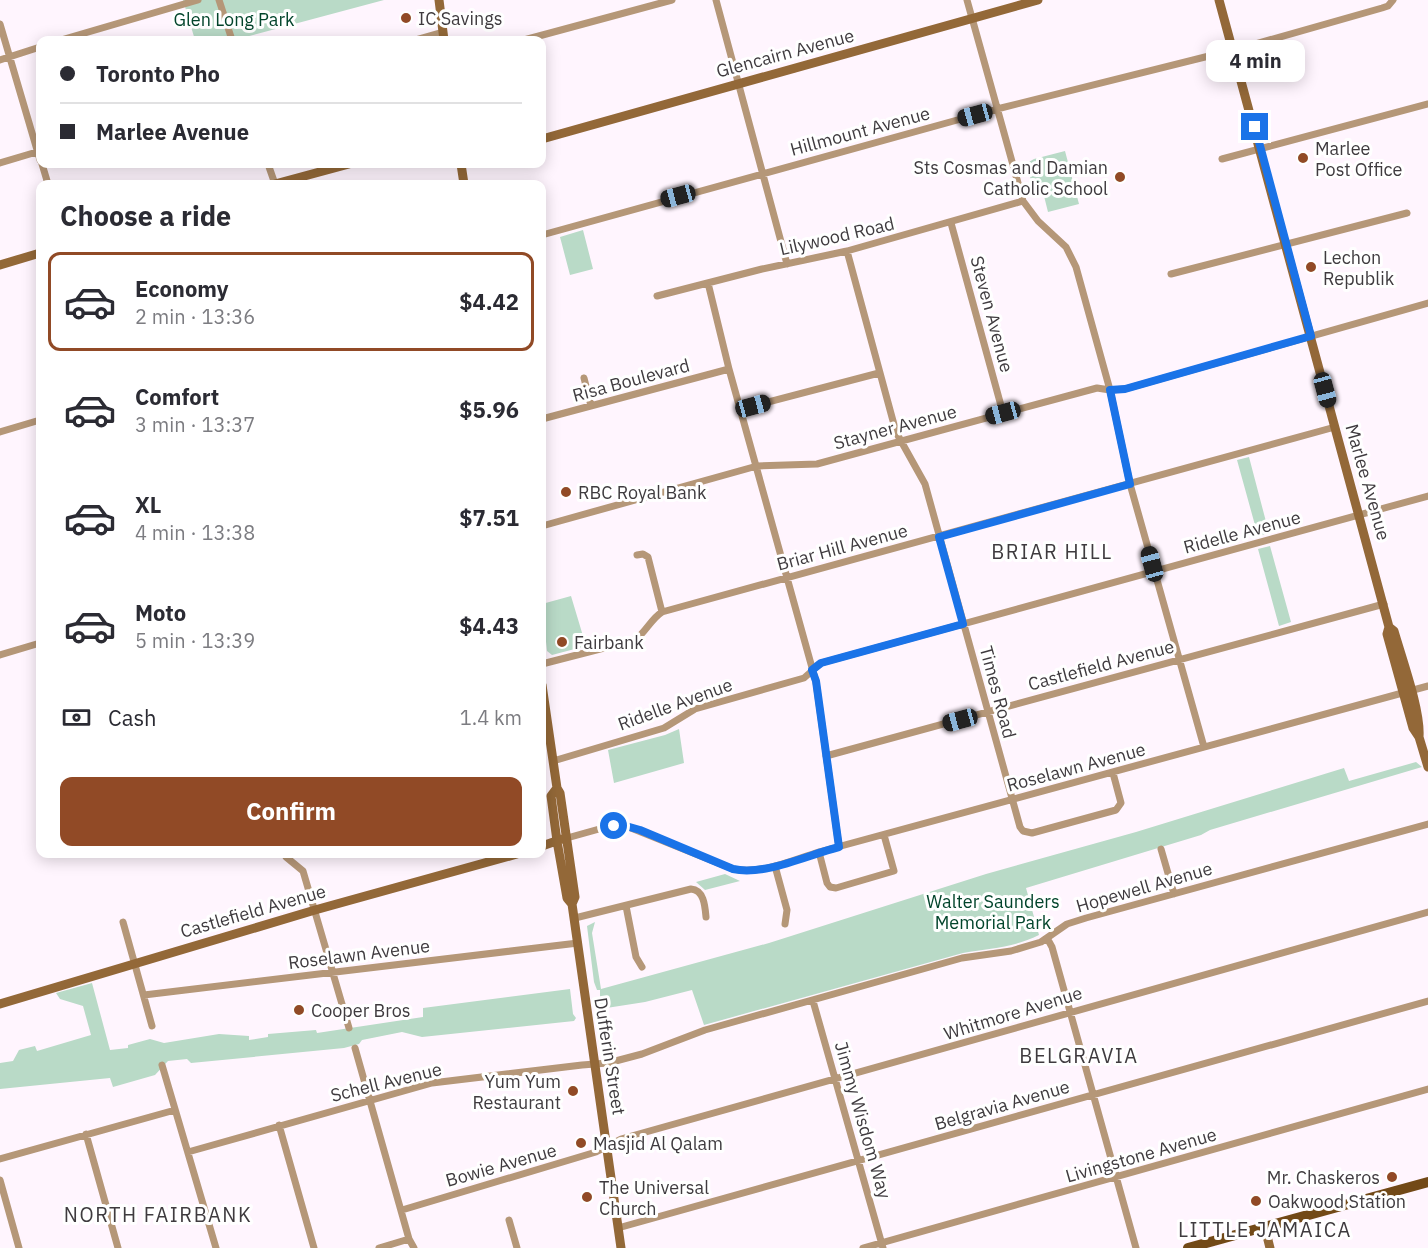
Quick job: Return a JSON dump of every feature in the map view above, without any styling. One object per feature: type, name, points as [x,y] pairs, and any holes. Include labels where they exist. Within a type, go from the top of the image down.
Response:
[{"type":"main road","points":[[1188,1248],[1428,1182]]},
{"type":"street","points":[[75,36],[198,0]]},
{"type":"street","points":[[219,0],[231,36]]},
{"type":"street","points":[[439,0],[444,36]]},
{"type":"street","points":[[539,36],[672,0]]},
{"type":"street","points":[[716,0],[787,264]]},
{"type":"street","points":[[967,0],[1023,201],[1038,221],[1066,247],[1074,260],[1110,390],[1130,484],[1204,747]]},
{"type":"street","name":"Glencairn Avenue","points":[[546,138],[1038,0]]},
{"type":"street","name":"Marlee Avenue","points":[[1219,0],[1384,604],[1389,627],[1387,634],[1420,727],[1419,738],[1428,767]]},
{"type":"street","name":"Hillmount Avenue","points":[[546,234],[997,109],[1233,50],[1382,8],[1388,6],[1393,0]]},
{"type":"street","points":[[0,24],[36,144]]},
{"type":"street","points":[[0,60],[36,48]]},
{"type":"street","points":[[1222,159],[1428,104]]},
{"type":"street","points":[[0,163],[36,158]]},
{"type":"street","points":[[290,180],[334,168]]},
{"type":"street","name":"Lilywood Road","points":[[657,296],[847,251],[1023,201]]},
{"type":"street","points":[[1172,274],[1407,213]]},
{"type":"street","name":"Steven Avenue","points":[[951,223],[1003,413]]},
{"type":"street","name":"Times Road","points":[[847,251],[879,373],[900,441],[925,484],[987,713],[1023,831],[1032,834],[1116,810],[1121,803],[1113,773]]},
{"type":"street","points":[[0,265],[36,254]]},
{"type":"street","points":[[708,283],[729,369],[816,681],[839,847]]},
{"type":"street","name":"Stayner Avenue","points":[[546,525],[757,466],[817,464],[1097,388],[1125,389],[1428,303]]},
{"type":"street","name":"Risa Boulevard","points":[[546,418],[729,369]]},
{"type":"street","points":[[741,409],[879,373]]},
{"type":"street","points":[[584,378],[591,406]]},
{"type":"street","points":[[0,432],[36,421]]},
{"type":"street","name":"Briar Hill Avenue","points":[[662,612],[1335,427]]},
{"type":"street","name":"Ridelle Avenue","points":[[554,761],[664,728],[695,709],[804,678],[821,663],[1428,496]]},
{"type":"street","points":[[546,663],[635,640],[662,612],[648,557],[643,554],[637,555]]},
{"type":"street","name":"Castlefield Avenue","points":[[826,756],[1384,604]]},
{"type":"street","points":[[0,655],[36,644]]},
{"type":"street","name":"Roselawn Avenue","points":[[567,838],[610,826],[626,826],[745,872],[775,866],[819,852],[1428,686]]},
{"type":"street","name":"Dufferin Street","points":[[546,710],[575,897],[572,904]]},
{"type":"street","name":"Dufferin Street","points":[[557,788],[551,796],[556,841],[567,898],[572,904],[575,918],[621,1248]]},
{"type":"street","name":"Hopewell Avenue","points":[[596,1064],[642,1054],[705,1030],[962,958],[1011,951],[1041,942],[1067,924],[1428,824]]},
{"type":"street","points":[[819,852],[827,883],[833,888],[894,871],[885,835]]},
{"type":"street","points":[[546,845],[567,838]]},
{"type":"street","points":[[1161,849],[1174,894]]},
{"type":"street","points":[[287,858],[303,871],[348,1028]]},
{"type":"street","name":"Castlefield Avenue","points":[[0,1004],[315,910],[503,858]]},
{"type":"street","points":[[775,866],[787,910],[785,924]]},
{"type":"street","points":[[575,918],[691,889],[700,892],[706,917]]},
{"type":"street","points":[[627,906],[636,957],[642,967]]},
{"type":"street","name":"Whitmore Avenue","points":[[607,1147],[621,1139],[1428,912]]},
{"type":"street","points":[[123,922],[152,1026]]},
{"type":"street","points":[[1047,938],[1052,946],[1136,1248]]},
{"type":"street","name":"Roselawn Avenue","points":[[144,995],[578,943]]},
{"type":"street","name":"Jimmy Wisdom Way","points":[[813,1001],[883,1245]]},
{"type":"street","name":"Belgravia Avenue","points":[[618,1228],[1428,1001]]},
{"type":"street","points":[[355,1048],[409,1239],[414,1248]]},
{"type":"street","name":"Schell Avenue","points":[[188,1152],[439,1082],[596,1064]]},
{"type":"street","points":[[162,1065],[216,1248]]},
{"type":"street","name":"Livingstone Avenue","points":[[862,1248],[883,1245],[1428,1089]]},
{"type":"street","points":[[0,1159],[175,1110]]},
{"type":"street","points":[[279,1125],[314,1248]]},
{"type":"street","points":[[86,1134],[118,1248]]},
{"type":"street","name":"Bowie Avenue","points":[[402,1210],[571,1160],[607,1147]]},
{"type":"street","points":[[0,1180],[3,1204],[20,1248]]},
{"type":"street","points":[[509,1220],[517,1248]]},
{"type":"street","points":[[1264,1228],[1270,1248]]},
{"type":"street","points":[[379,1248],[409,1239]]},
{"type":"green space","name":"Glen Long Park","points":[[183,0],[384,0],[249,36],[194,36]]},
{"type":"green space","points":[[1065,151],[1079,204],[1048,212],[1043,192],[1034,194],[1027,163]]},
{"type":"green space","points":[[583,230],[593,269],[570,275],[560,237]]},
{"type":"green space","points":[[1249,457],[1269,533],[1258,536],[1237,460]]},
{"type":"green space","points":[[1270,546],[1291,622],[1279,626],[1258,549]]},
{"type":"green space","points":[[571,596],[586,646],[552,655],[547,651],[546,603]]},
{"type":"green space","points":[[679,729],[684,763],[614,783],[608,750]]},
{"type":"green space","name":"Walter Saunders Memorial Park","points":[[1416,762],[1422,767],[1026,888],[1039,935],[1020,943],[963,953],[704,1025],[692,990],[645,1002],[600,1009],[600,990],[597,990],[594,982],[587,926],[595,922],[592,933],[601,989],[769,943],[986,874],[1136,832],[1344,768],[1349,781]]},
{"type":"green space","points":[[725,874],[740,881],[705,890],[696,882]]},
{"type":"green space","points":[[92,983],[110,1050],[128,1048],[128,1045],[150,1039],[164,1043],[219,1034],[249,1036],[249,1040],[268,1037],[268,1034],[316,1030],[317,1033],[423,1017],[423,1008],[570,989],[573,1014],[576,1018],[574,1021],[422,1037],[402,1032],[362,1040],[359,1044],[344,1048],[191,1063],[187,1059],[168,1061],[155,1075],[113,1087],[110,1078],[0,1089],[0,1063],[13,1061],[19,1050],[35,1046],[37,1051],[91,1035],[83,1006],[60,999],[56,993]]},
{"type":"place","name":"IC Savings","points":[[406,18]]},
{"type":"place","name":"Marlee Post Office","points":[[1303,158]]},
{"type":"place","name":"Sts Cosmas and Damian Catholic School","points":[[1120,177]]},
{"type":"place","name":"Lechon Republik","points":[[1311,267]]},
{"type":"place","name":"RBC Royal Bank","points":[[566,492]]},
{"type":"place","name":"Fairbank","points":[[562,642]]},
{"type":"place","name":"Cooper Bros","points":[[299,1010]]},
{"type":"place","name":"Yum Yum Restaurant","points":[[573,1091]]},
{"type":"place","name":"Masjid Al Qalam","points":[[581,1143]]},
{"type":"place","name":"Mr. Chaskeros","points":[[1392,1177]]},
{"type":"place","name":"The Universal Church","points":[[587,1197]]},
{"type":"place","name":"Oakwood Station","points":[[1256,1201]]},
{"type":"district","name":"BRIAR HILL","points":[[1052,551]]},
{"type":"district","name":"BELGRAVIA","points":[[1079,1055]]},
{"type":"district","name":"NORTH FAIRBANK","points":[[158,1214]]},
{"type":"district","name":"LITTLE JAMAICA","points":[[1265,1229]]},
{"type":"route","points":[[614,826],[626,826],[640,830],[745,872],[775,866],[839,847],[816,681],[812,670],[821,663],[963,624],[939,537],[1130,484],[1110,390],[1125,389],[1311,336],[1255,127]]}]
